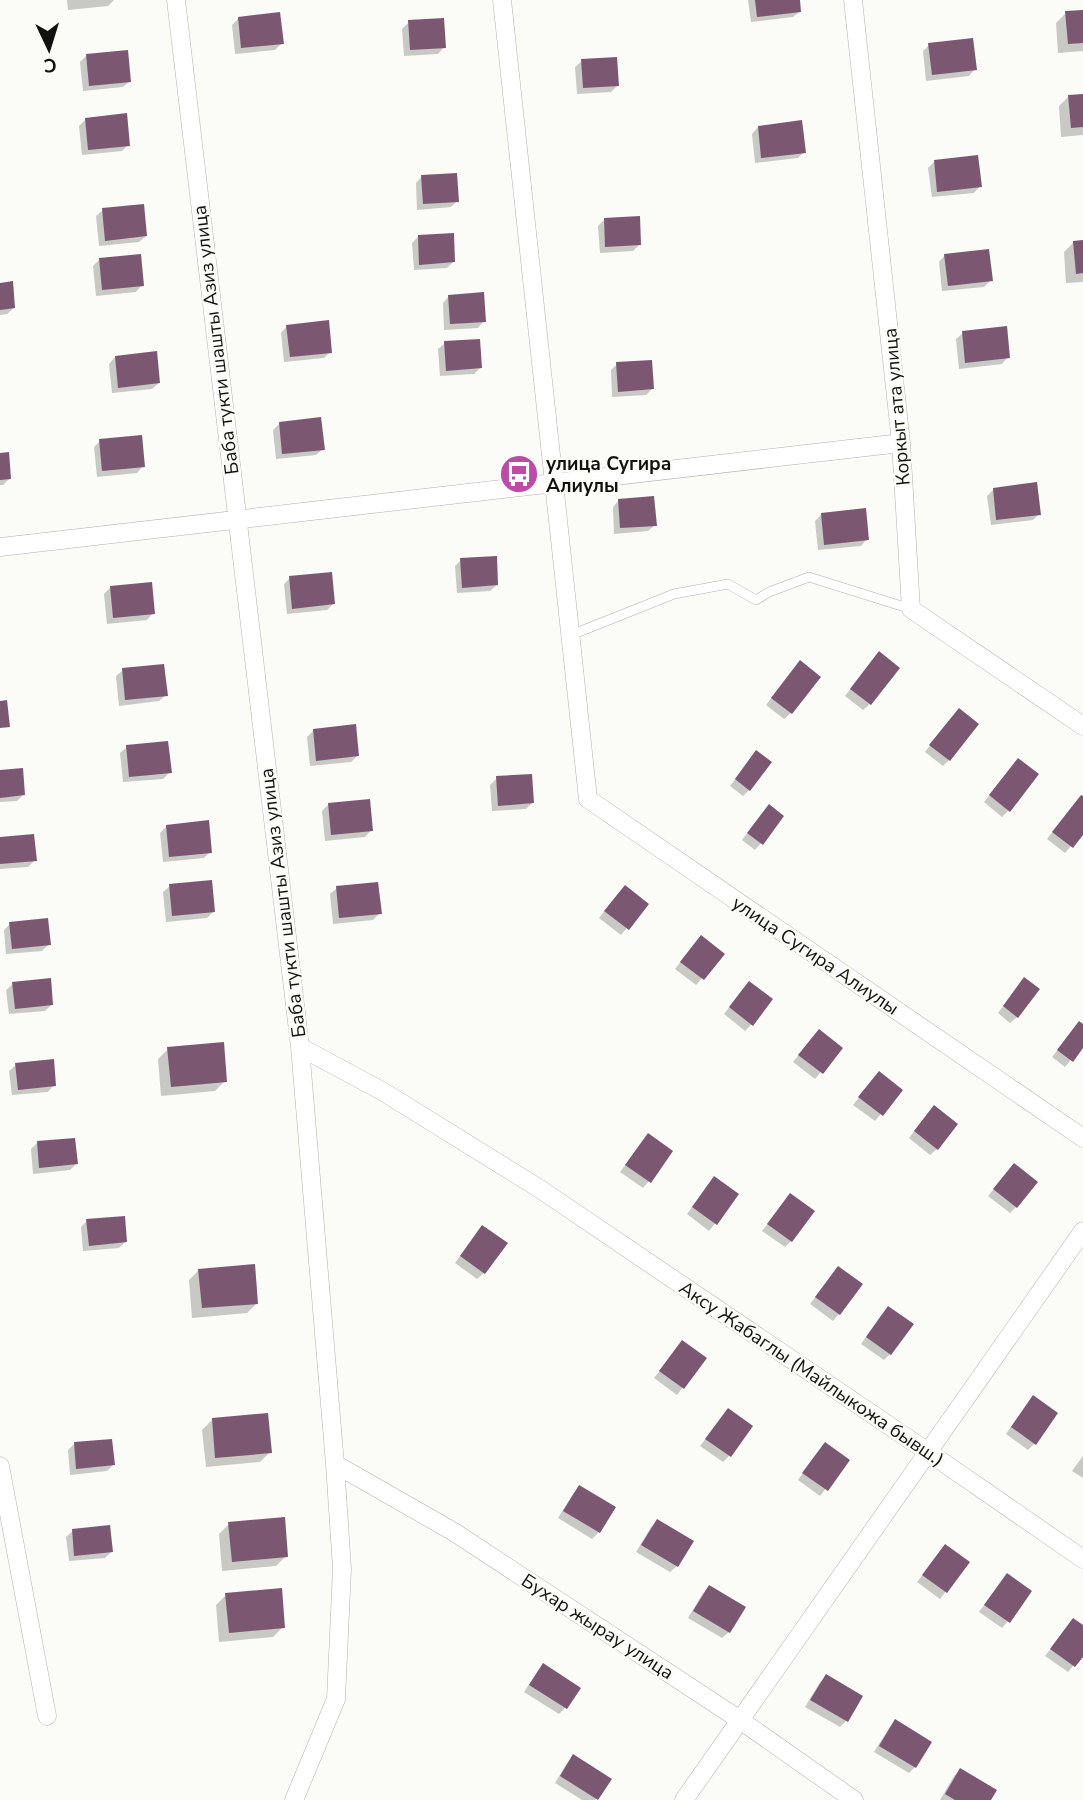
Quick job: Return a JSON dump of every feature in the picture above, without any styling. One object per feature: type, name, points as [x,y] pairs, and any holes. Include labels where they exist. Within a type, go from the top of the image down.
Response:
[{"type":"street","name":"Баба тукти шашты Азиз улица","points":[[176,0],[300,1047],[342,1569],[336,1699],[294,1800]]},
{"type":"street","name":"улица Сугира Алиулы","points":[[502,0],[588,799],[1083,1138]]},
{"type":"street","name":"Коркыт ата улица","points":[[853,0],[901,443],[911,609]]},
{"type":"street","points":[[0,547],[901,443]]},
{"type":"street","points":[[911,609],[1083,726]]},
{"type":"street","name":"Аксу Жабаглы (Майлыкожа бывш.)","points":[[300,1047],[382,1091],[540,1189],[1083,1559]]},
{"type":"street","points":[[684,1800],[1083,1231]]},
{"type":"street","name":"Бухар жырау улица","points":[[335,1464],[454,1532],[740,1720],[854,1800]]},
{"type":"street","points":[[0,1466],[47,1716]]},
{"type":"lane","points":[[571,635],[674,594],[728,584],[756,600],[808,576],[911,609]]},
{"type":"building","points":[[755,0],[800,0],[801,12],[757,17]]},
{"type":"building","points":[[1083,10],[1083,43],[1068,44],[1065,11]]},
{"type":"building","points":[[280,12],[284,44],[241,48],[238,17]]},
{"type":"building","points":[[444,18],[446,48],[410,50],[408,20]]},
{"type":"building","points":[[973,38],[977,70],[932,75],[928,43]]},
{"type":"building","points":[[128,50],[131,82],[89,86],[86,54]]},
{"type":"building","points":[[617,57],[619,86],[583,88],[581,59]]},
{"type":"building","points":[[1083,94],[1083,127],[1071,128],[1068,95]]},
{"type":"building","points":[[127,113],[130,146],[88,150],[85,118]]},
{"type":"building","points":[[802,120],[806,153],[761,158],[758,126]]},
{"type":"building","points":[[978,155],[982,187],[937,192],[934,160]]},
{"type":"building","points":[[457,173],[459,202],[423,204],[421,175]]},
{"type":"building","points":[[144,204],[147,236],[105,241],[102,208]]},
{"type":"building","points":[[640,216],[641,245],[605,247],[604,218]]},
{"type":"building","points":[[454,233],[455,262],[419,265],[418,235]]},
{"type":"building","points":[[1083,240],[1083,273],[1076,274],[1073,241]]},
{"type":"building","points":[[989,249],[993,281],[948,286],[944,254]]},
{"type":"building","points":[[141,254],[144,286],[102,290],[99,258]]},
{"type":"building","points":[[13,281],[15,308],[0,310],[0,283]]},
{"type":"building","points":[[484,292],[486,322],[450,324],[448,295]]},
{"type":"building","points":[[329,320],[332,353],[290,357],[286,325]]},
{"type":"building","points":[[1007,326],[1010,358],[965,363],[962,331]]},
{"type":"building","points":[[480,339],[482,368],[446,371],[444,341]]},
{"type":"building","points":[[157,351],[160,383],[118,388],[115,356]]},
{"type":"building","points":[[652,360],[654,389],[618,392],[616,362]]},
{"type":"building","points":[[321,417],[325,450],[282,454],[279,422]]},
{"type":"building","points":[[142,435],[145,467],[102,471],[99,439]]},
{"type":"building","points":[[9,452],[11,479],[0,480],[0,453]]},
{"type":"building","points":[[1037,482],[1041,515],[996,520],[993,488]]},
{"type":"building","points":[[654,496],[657,526],[620,528],[618,499]]},
{"type":"building","points":[[866,508],[869,540],[824,545],[821,513]]},
{"type":"building","points":[[497,556],[498,585],[462,588],[460,558]]},
{"type":"building","points":[[332,572],[335,604],[292,609],[289,576]]},
{"type":"building","points":[[152,582],[155,614],[113,618],[110,586]]},
{"type":"building","points":[[879,651],[900,668],[871,705],[850,689]]},
{"type":"building","points":[[800,660],[821,677],[792,714],[771,698]]},
{"type":"building","points":[[164,664],[168,696],[125,700],[122,668]]},
{"type":"building","points":[[7,700],[10,727],[0,728],[0,701]]},
{"type":"building","points":[[959,708],[979,724],[950,761],[929,745]]},
{"type":"building","points":[[356,724],[359,756],[316,761],[313,729]]},
{"type":"building","points":[[168,741],[172,773],[129,777],[126,745]]},
{"type":"building","points":[[756,750],[772,762],[750,791],[735,779]]},
{"type":"building","points":[[1018,758],[1039,774],[1010,812],[989,795]]},
{"type":"building","points":[[23,768],[25,795],[0,798],[0,770]]},
{"type":"building","points":[[532,774],[534,803],[498,806],[496,776]]},
{"type":"building","points":[[1081,795],[1083,835],[1073,848],[1052,832]]},
{"type":"building","points":[[370,799],[373,831],[331,835],[328,803]]},
{"type":"building","points":[[769,804],[784,816],[763,845],[747,833]]},
{"type":"building","points":[[209,820],[212,853],[169,857],[166,825]]},
{"type":"building","points":[[34,834],[37,861],[0,864],[0,837]]},
{"type":"building","points":[[212,880],[215,912],[172,916],[169,884]]},
{"type":"building","points":[[378,882],[382,914],[339,918],[336,886]]},
{"type":"building","points":[[625,885],[649,904],[629,930],[604,911]]},
{"type":"building","points":[[48,918],[51,945],[12,949],[9,922]]},
{"type":"building","points":[[701,935],[725,954],[704,980],[680,962]]},
{"type":"building","points":[[1024,977],[1040,989],[1018,1018],[1003,1006]]},
{"type":"building","points":[[51,978],[53,1005],[15,1009],[12,982]]},
{"type":"building","points":[[749,981],[773,999],[753,1026],[729,1007]]},
{"type":"building","points":[[1079,1021],[1083,1024],[1083,1048],[1073,1062],[1057,1050]]},
{"type":"building","points":[[819,1029],[843,1048],[823,1074],[798,1055]]},
{"type":"building","points":[[224,1042],[227,1082],[171,1087],[167,1047]]},
{"type":"building","points":[[54,1059],[56,1086],[18,1090],[15,1063]]},
{"type":"building","points":[[879,1071],[903,1090],[883,1116],[858,1097]]},
{"type":"building","points":[[934,1105],[958,1124],[938,1150],[914,1131]]},
{"type":"building","points":[[648,1133],[673,1151],[651,1183],[625,1165]]},
{"type":"building","points":[[75,1138],[78,1164],[39,1168],[37,1141]]},
{"type":"building","points":[[1014,1163],[1038,1182],[1017,1208],[993,1189]]},
{"type":"building","points":[[714,1176],[739,1194],[717,1225],[692,1207]]},
{"type":"building","points":[[790,1193],[815,1211],[792,1242],[767,1224]]},
{"type":"building","points":[[125,1216],[127,1242],[89,1246],[86,1219]]},
{"type":"building","points":[[482,1225],[508,1243],[485,1274],[460,1256]]},
{"type":"building","points":[[255,1264],[258,1304],[202,1308],[198,1269]]},
{"type":"building","points":[[838,1266],[863,1284],[840,1315],[815,1297]]},
{"type":"building","points":[[888,1306],[914,1324],[891,1355],[866,1337]]},
{"type":"building","points":[[682,1340],[707,1358],[684,1389],[659,1371]]},
{"type":"building","points":[[1033,1395],[1058,1413],[1036,1445],[1011,1427]]},
{"type":"building","points":[[728,1408],[753,1426],[731,1457],[705,1439]]},
{"type":"building","points":[[268,1413],[272,1453],[215,1458],[212,1418]]},
{"type":"building","points":[[112,1439],[115,1465],[76,1469],[74,1442]]},
{"type":"building","points":[[825,1442],[850,1460],[828,1491],[802,1473]]},
{"type":"building","points":[[579,1485],[616,1507],[600,1533],[563,1511]]},
{"type":"building","points":[[285,1517],[288,1557],[232,1562],[228,1522]]},
{"type":"building","points":[[657,1519],[694,1541],[678,1567],[641,1545]]},
{"type":"building","points":[[110,1525],[113,1552],[74,1556],[72,1529]]},
{"type":"building","points":[[945,1544],[970,1562],[947,1593],[922,1575]]},
{"type":"building","points":[[1007,1573],[1032,1591],[1010,1623],[984,1605]]},
{"type":"building","points":[[709,1585],[746,1607],[730,1633],[693,1611]]},
{"type":"building","points":[[282,1588],[285,1628],[229,1633],[225,1593]]},
{"type":"building","points":[[1073,1618],[1083,1625],[1083,1657],[1075,1667],[1050,1649]]},
{"type":"building","points":[[543,1663],[581,1688],[567,1709],[529,1685]]},
{"type":"building","points":[[826,1674],[863,1696],[848,1722],[810,1700]]},
{"type":"building","points":[[895,1719],[932,1742],[916,1768],[879,1746]]},
{"type":"building","points":[[573,1754],[612,1779],[598,1800],[560,1776]]},
{"type":"building","points":[[960,1768],[997,1790],[991,1800],[955,1800],[945,1794]]},
{"type":"place","name":"улица Сугира Алиулы","points":[[519,474]]}]
